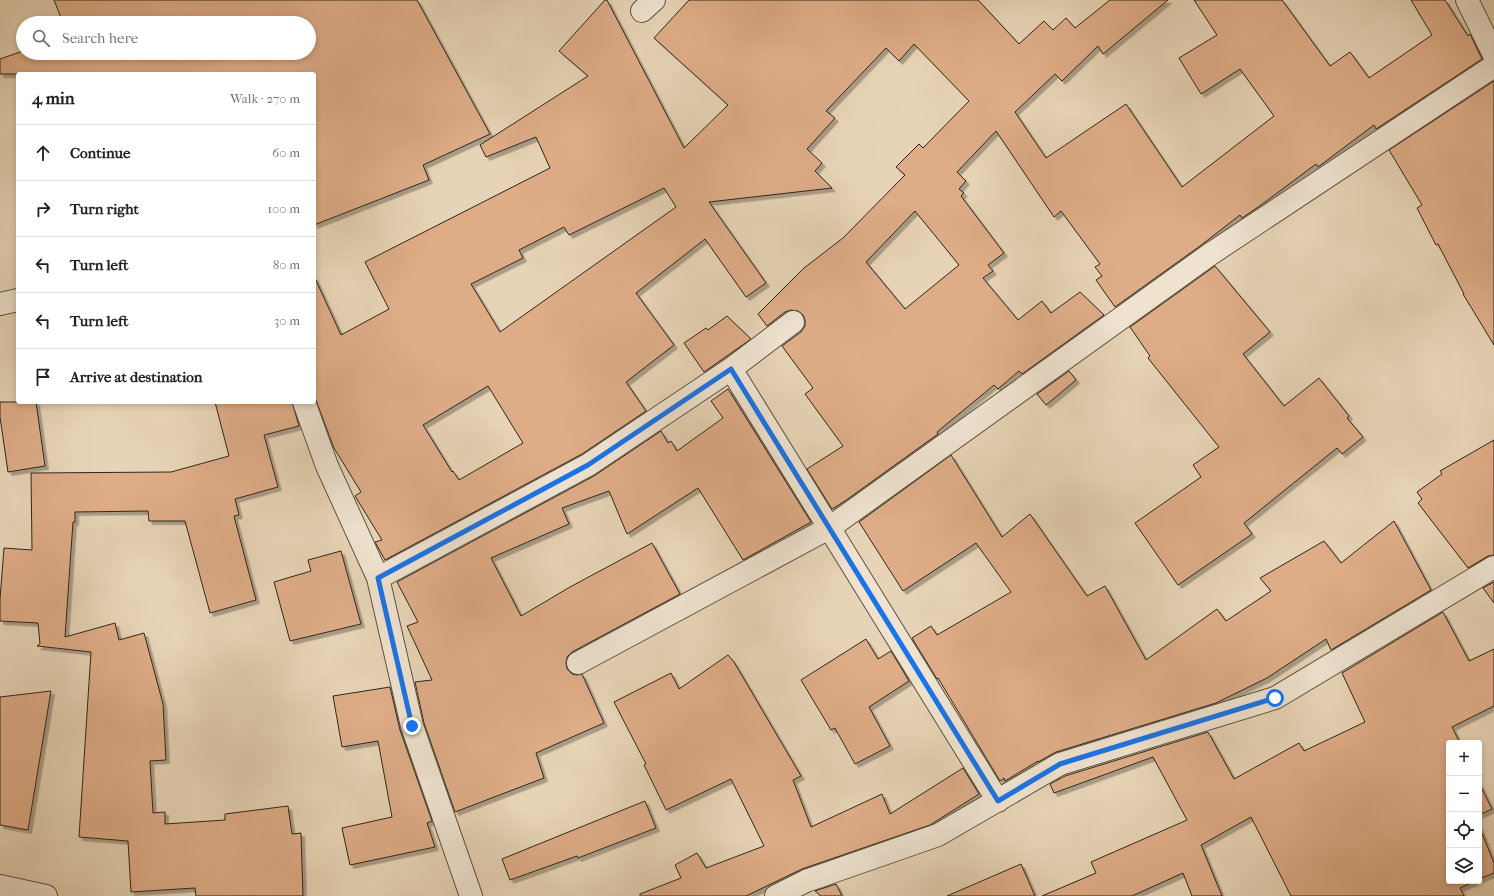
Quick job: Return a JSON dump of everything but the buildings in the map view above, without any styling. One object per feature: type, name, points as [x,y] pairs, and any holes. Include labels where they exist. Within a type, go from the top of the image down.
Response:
[{"type":"street","points":[[1467,0],[1494,55]]},
{"type":"street","points":[[578,664],[829,528],[1209,254],[1494,66]]},
{"type":"street","points":[[0,304],[16,300]]},
{"type":"street","points":[[378,578],[588,465],[731,369],[793,322]]},
{"type":"street","points":[[731,369],[998,801]]},
{"type":"street","points":[[305,404],[327,466],[378,578],[412,726],[471,896]]},
{"type":"street","points":[[776,896],[806,881],[938,835],[1060,764],[1275,698],[1494,567]]},
{"type":"street","points":[[0,886],[46,896]]},
{"type":"route","points":[[412,726],[378,578],[588,465],[731,369],[998,801],[1060,764],[1275,698]]}]
